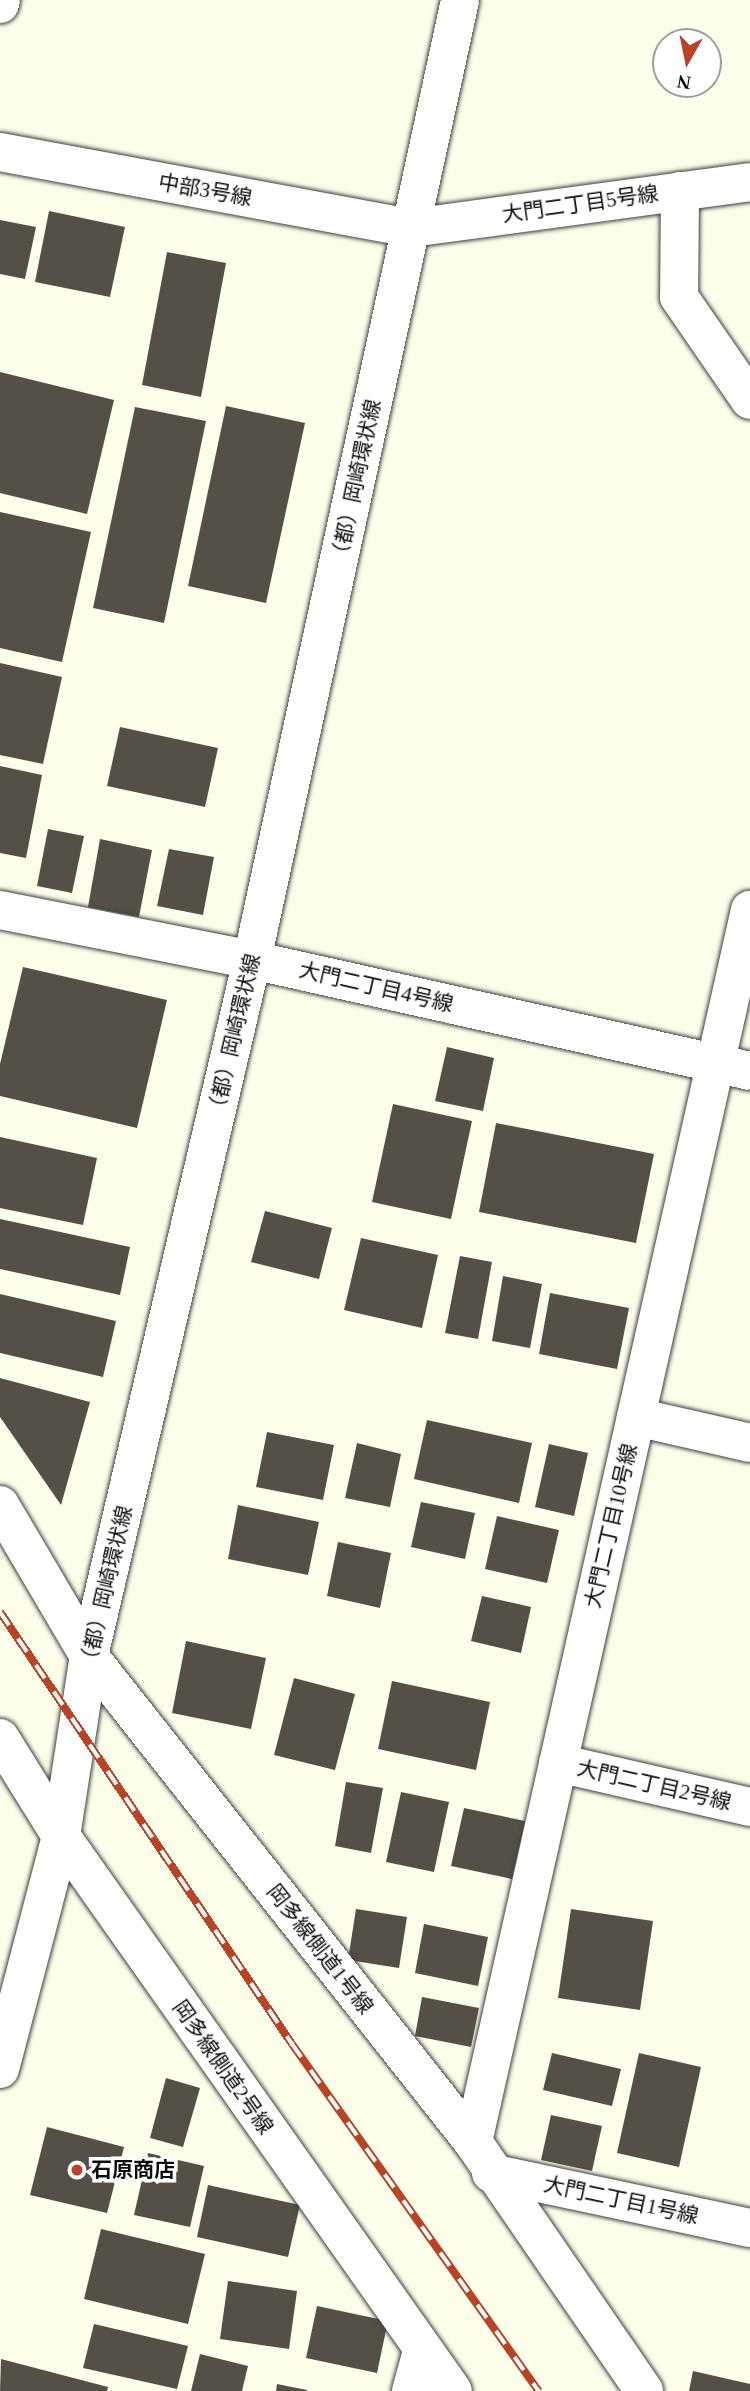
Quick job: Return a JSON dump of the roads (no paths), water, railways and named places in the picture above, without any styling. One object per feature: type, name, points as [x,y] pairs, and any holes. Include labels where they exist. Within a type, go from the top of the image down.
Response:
[{"type":"street","name":"（都）岡崎環状線","points":[[0,2069],[61,1836],[89,1656],[252,960],[460,0]]},
{"type":"street","name":"中部3号線","points":[[0,152],[411,228]]},
{"type":"street","name":"大門二丁目5号線","points":[[411,228],[750,182]]},
{"type":"street","points":[[680,191],[679,297],[750,400]]},
{"type":"street","name":"大門二丁目4号線","points":[[0,910],[252,960],[732,1067]]},
{"type":"street","name":"大門二丁目10号線","points":[[482,2158],[558,1763],[636,1417],[732,1067],[750,910]]},
{"type":"street","points":[[636,1417],[750,1443]]},
{"type":"street","name":"岡多線側道1号線","points":[[0,1505],[89,1656],[482,2158],[644,2391]]},
{"type":"street","name":"岡多線側道2号線","points":[[0,1738],[61,1836],[422,2351],[453,2391]]},
{"type":"street","name":"大門二丁目2号線","points":[[558,1763],[750,1807]]},
{"type":"street","name":"大門二丁目1号線","points":[[482,2158],[750,2228]]},
{"type":"street","points":[[411,2391],[422,2351]]},
{"type":"railway","points":[[0,1612],[292,2044],[539,2391]]},
{"type":"place","name":"石原商店","points":[[77,2170]]}]
